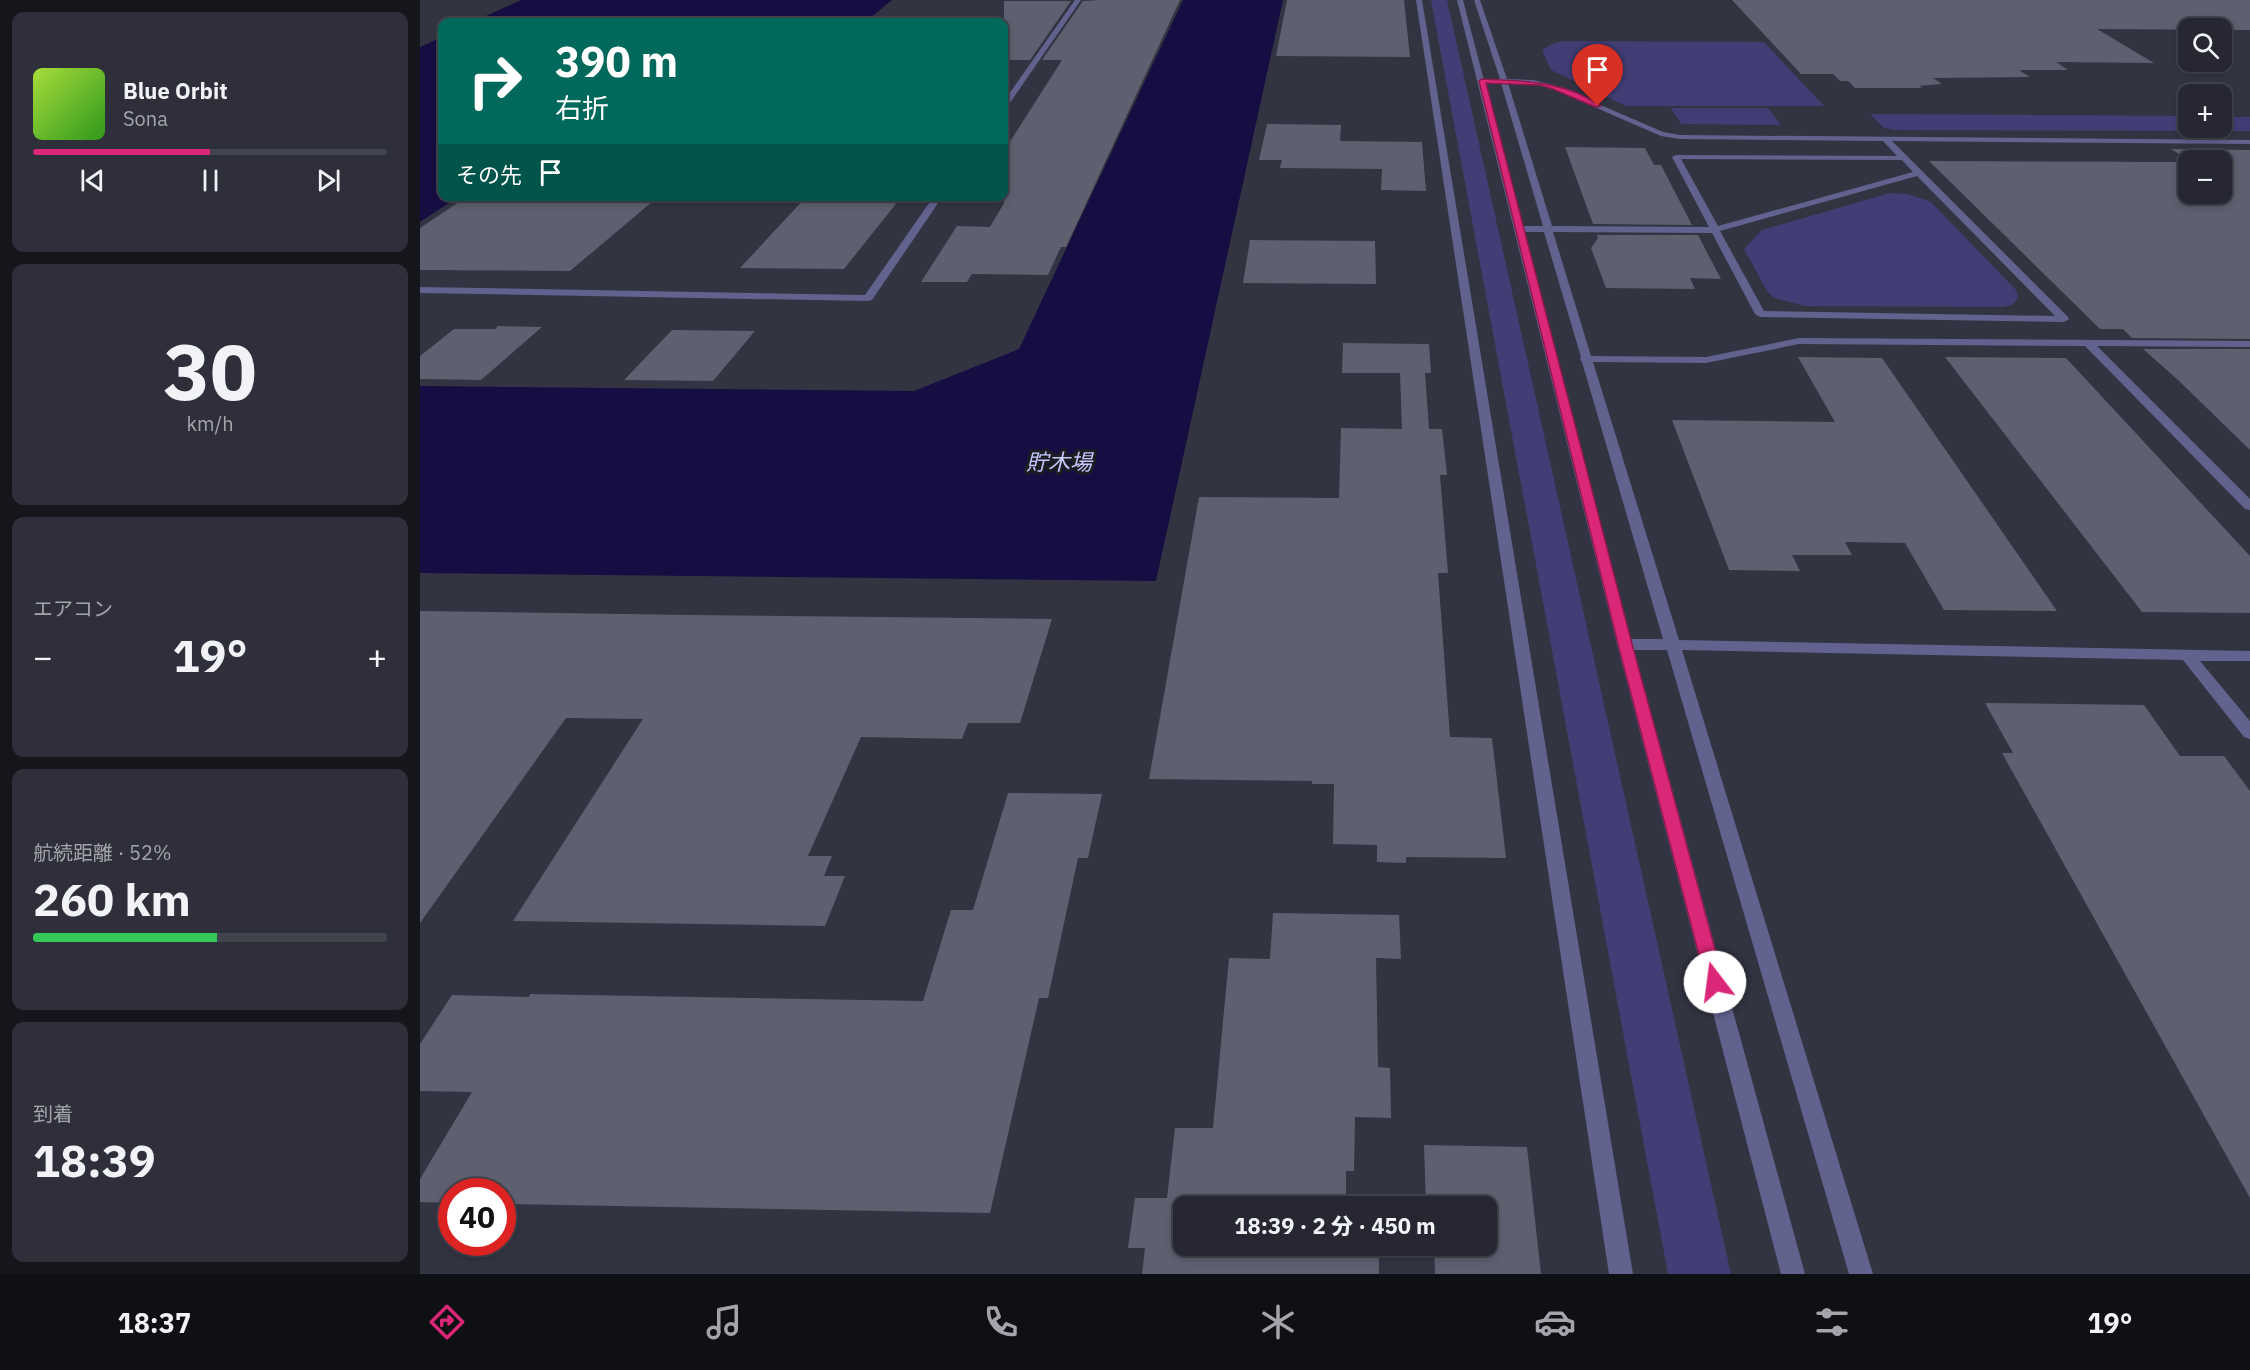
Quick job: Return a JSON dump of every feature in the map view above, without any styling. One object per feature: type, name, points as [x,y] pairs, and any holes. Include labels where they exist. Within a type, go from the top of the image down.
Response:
[{"type":"street","points":[[1008,99],[1078,0]]},
{"type":"street","points":[[1419,0],[1621,1274]]},
{"type":"street","points":[[1460,0],[1625,644],[1793,1274]]},
{"type":"street","points":[[1477,0],[1504,82],[1861,1274]]},
{"type":"street","points":[[1482,81],[1533,82],[1555,87],[1671,136],[2250,142]]},
{"type":"street","points":[[1885,139],[1904,158],[2064,318],[1760,314],[1676,157],[1904,158]]},
{"type":"street","points":[[1520,229],[1715,230],[1919,173]]},
{"type":"street","points":[[420,290],[868,298],[936,201]]},
{"type":"street","points":[[1586,359],[1706,360],[1799,341],[2250,344]]},
{"type":"street","points":[[2088,343],[2250,506]]},
{"type":"street","points":[[1625,644],[2250,656]]},
{"type":"street","points":[[2187,655],[2250,733]]},
{"type":"shaded area","points":[[1431,0],[1447,0],[1731,1274],[1668,1274]]},
{"type":"shaded area","points":[[1563,41],[1764,42],[1824,106],[1626,106],[1551,70],[1542,50]]},
{"type":"shaded area","points":[[1671,108],[1768,108],[1781,125],[1681,124]]},
{"type":"shaded area","points":[[1870,114],[2178,116],[2178,131],[1895,130],[1884,128]]},
{"type":"shaded area","points":[[2232,117],[2250,117],[2250,131],[2232,131]]},
{"type":"shaded area","points":[[1890,193],[1908,194],[1931,202],[2016,290],[2018,298],[2012,305],[2003,307],[1805,306],[1774,298],[1767,291],[1744,249],[1762,230]]},
{"type":"water","points":[[521,0],[892,0],[870,18],[482,18]]},
{"type":"water","name":"貯木場","points":[[1183,0],[1283,0],[1156,581],[420,573],[420,386],[914,391],[1019,349]]},
{"type":"water","points":[[438,39],[438,201],[452,201],[420,222],[420,47]]},
{"type":"building","points":[[1180,0],[1066,247],[1061,247],[1048,275],[972,274],[967,282],[921,282],[957,226],[990,227],[1004,201],[1008,201],[1008,145],[1062,60],[1042,60],[1083,1]]},
{"type":"building","points":[[1287,0],[1404,0],[1410,57],[1276,56]]},
{"type":"building","points":[[1732,0],[2250,0],[2250,30],[2232,30],[2232,18],[2178,18],[2178,30],[2097,29],[2154,63],[2056,62],[2068,70],[2019,70],[2030,77],[1933,78],[1942,84],[1919,86],[1922,88],[1855,88],[1848,81],[1840,81],[1833,74],[1801,74]]},
{"type":"building","points":[[1004,1],[1071,1],[1030,60],[1008,60],[1008,18],[1004,18]]},
{"type":"building","points":[[1267,124],[1341,125],[1340,141],[1422,142],[1426,191],[1381,190],[1382,169],[1280,168],[1282,160],[1259,160]]},
{"type":"building","points":[[1565,147],[1645,148],[1654,165],[1661,165],[1692,225],[1593,224]]},
{"type":"building","points":[[2171,149],[2250,150],[2250,339],[2132,338],[2123,329],[2100,329],[1929,161],[2178,162],[2178,204],[2232,204],[2232,150],[2178,150],[2178,153]]},
{"type":"building","points":[[460,201],[653,201],[570,271],[420,270],[420,228]]},
{"type":"building","points":[[802,201],[898,201],[844,269],[740,268]]},
{"type":"building","points":[[1597,235],[1698,235],[1721,279],[1690,278],[1695,289],[1606,288],[1591,248],[1598,238]]},
{"type":"building","points":[[1250,240],[1375,241],[1376,284],[1243,283]]},
{"type":"building","points":[[498,326],[542,327],[481,380],[420,379],[420,356],[454,329],[495,329]]},
{"type":"building","points":[[672,330],[755,331],[713,381],[624,380]]},
{"type":"building","points":[[1343,343],[1429,344],[1431,373],[1425,373],[1429,429],[1442,429],[1447,475],[1440,475],[1448,573],[1438,573],[1450,737],[1492,738],[1506,858],[1406,857],[1406,863],[1377,862],[1377,845],[1333,844],[1334,784],[1312,784],[1312,781],[1149,779],[1199,497],[1339,498],[1341,428],[1402,429],[1400,373],[1342,373]]},
{"type":"building","points":[[2143,349],[2250,349],[2250,450],[2178,380]]},
{"type":"building","points":[[1798,357],[1882,358],[2057,611],[1944,610],[1905,543],[1845,542],[1852,555],[1792,555],[1800,571],[1729,570],[1672,420],[1835,422]]},
{"type":"building","points":[[1945,357],[2066,358],[2250,556],[2250,613],[2142,612]]},
{"type":"building","points":[[420,611],[1052,619],[1020,723],[968,723],[962,739],[861,737],[808,856],[832,856],[824,876],[845,876],[825,926],[513,921],[643,719],[566,718],[420,923]]},
{"type":"building","points":[[1985,703],[2144,705],[2180,756],[2224,756],[2250,791],[2250,1198],[2002,753],[2013,753]]},
{"type":"building","points":[[1008,793],[1102,794],[1088,858],[1078,858],[1048,998],[1039,998],[990,1213],[516,1204],[516,1178],[438,1178],[438,1203],[420,1202],[420,1179],[472,1092],[420,1091],[420,1044],[452,995],[529,997],[530,994],[923,1001],[951,910],[973,910]]},
{"type":"building","points":[[1273,913],[1399,915],[1401,959],[1376,958],[1378,1067],[1390,1068],[1391,1118],[1355,1117],[1354,1171],[1346,1171],[1346,1196],[1173,1196],[1173,1256],[1379,1256],[1379,1274],[1142,1274],[1145,1248],[1128,1248],[1135,1198],[1167,1198],[1175,1128],[1213,1128],[1229,958],[1270,959]]},
{"type":"building","points":[[1424,1145],[1527,1147],[1541,1274],[1435,1274],[1434,1256],[1497,1256],[1497,1196],[1426,1196]]},
{"type":"route","points":[[1598,106],[1555,87],[1533,82],[1482,81],[1625,644],[1715,982]]}]
